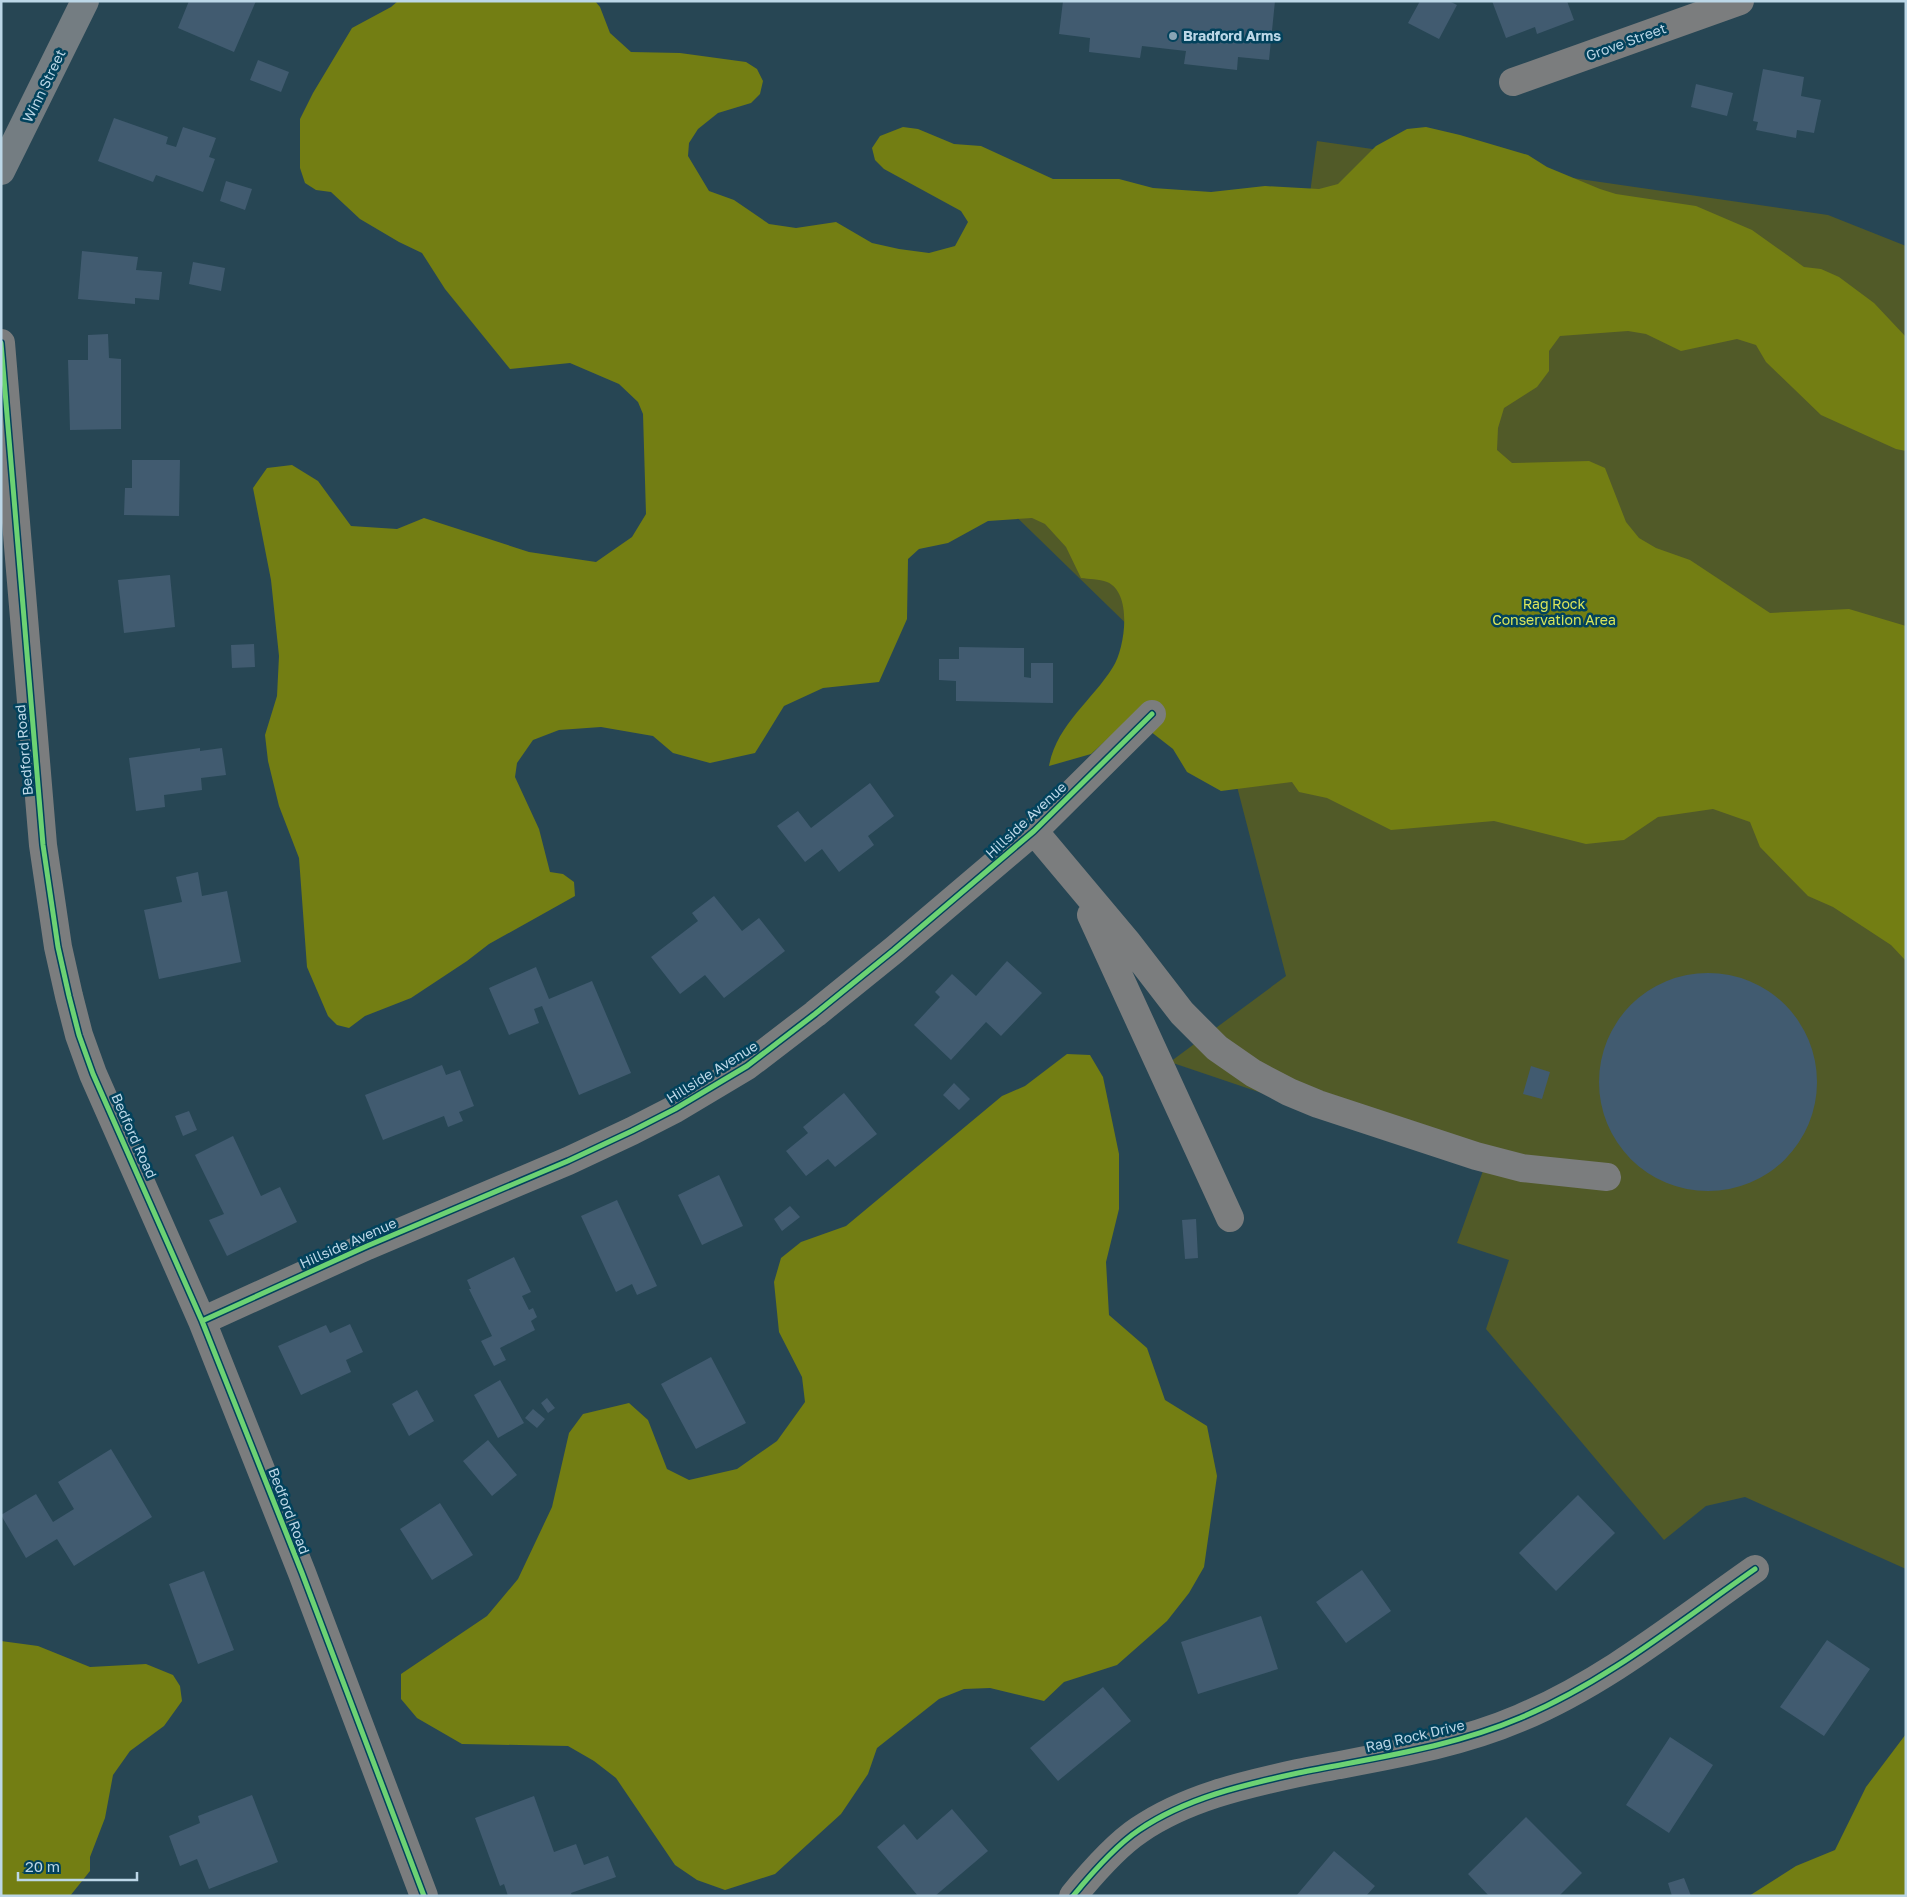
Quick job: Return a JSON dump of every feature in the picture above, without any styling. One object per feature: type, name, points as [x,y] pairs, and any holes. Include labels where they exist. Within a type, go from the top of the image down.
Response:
[{"type":"main road","name":"Winn Street","points":[[1,171],[85,1]]},
{"type":"street","name":"Grove Street","points":[[1513,82],[1740,1]]},
{"type":"street","name":"Bedford Road","points":[[1,343],[44,845],[58,947],[79,1035],[93,1074],[202,1321],[302,1573],[424,1896]]},
{"type":"street","name":"Hillside Avenue","points":[[202,1321],[367,1246],[632,1132],[714,1087],[747,1066],[894,950],[1034,831],[1152,714]]},
{"type":"street","points":[[1034,831],[1128,943],[1182,1014],[1216,1048],[1253,1073],[1289,1092],[1318,1104],[1476,1156],[1522,1168],[1607,1177]]},
{"type":"street","points":[[1072,875],[1230,1218]]},
{"type":"street","name":"Rag Rock Drive","points":[[1073,1896],[1090,1875],[1138,1831],[1194,1801],[1279,1777],[1430,1747],[1520,1718],[1582,1688],[1658,1638],[1755,1568]]},
{"type":"green space","points":[[398,1],[595,1],[600,7],[610,33],[631,52],[680,53],[746,62],[757,69],[763,81],[760,94],[751,103],[718,113],[698,129],[689,143],[688,156],[709,191],[734,200],[769,224],[796,228],[836,222],[872,243],[899,249],[929,253],[955,246],[968,222],[961,211],[884,169],[875,160],[872,148],[880,136],[903,127],[918,129],[954,144],[981,146],[1053,179],[1119,179],[1153,188],[1211,192],[1265,186],[1319,189],[1338,184],[1376,146],[1407,129],[1426,127],[1528,155],[1547,167],[1616,194],[1696,206],[1752,230],[1804,267],[1821,269],[1839,277],[1874,303],[1906,337],[1906,451],[1896,449],[1821,415],[1766,362],[1756,345],[1737,339],[1681,351],[1646,334],[1628,331],[1560,336],[1549,351],[1549,371],[1537,387],[1504,408],[1498,428],[1497,450],[1512,463],[1589,461],[1605,468],[1626,522],[1639,538],[1656,548],[1690,560],[1770,613],[1849,609],[1906,626],[1906,961],[1891,945],[1833,907],[1808,896],[1760,847],[1750,822],[1713,809],[1658,817],[1624,840],[1586,844],[1494,821],[1391,830],[1327,798],[1299,792],[1292,782],[1221,791],[1187,772],[1173,749],[1132,717],[1091,754],[1049,766],[1053,751],[1067,725],[1113,667],[1121,647],[1124,621],[1121,597],[1115,588],[1104,581],[1081,578],[1066,547],[1045,524],[1032,518],[988,521],[948,543],[919,549],[908,559],[907,619],[879,682],[823,688],[784,706],[755,753],[710,763],[673,753],[653,736],[601,727],[559,730],[533,740],[517,763],[515,777],[539,829],[550,872],[563,874],[574,882],[575,896],[489,944],[411,998],[365,1016],[349,1028],[337,1025],[328,1016],[307,967],[299,858],[279,806],[268,761],[265,735],[277,696],[279,656],[271,580],[253,488],[267,468],[292,465],[318,481],[351,526],[397,529],[424,518],[529,552],[596,562],[632,537],[646,514],[643,414],[638,402],[619,384],[570,363],[510,369],[445,289],[422,253],[360,219],[331,192],[316,190],[305,183],[300,168],[300,119],[313,93],[352,28],[391,7]]},
{"type":"green space","name":"Rag Rock Conservation Area","points":[[1317,141],[1828,215],[1906,246],[1906,1569],[1745,1497],[1706,1506],[1664,1540],[1486,1329],[1509,1260],[1457,1243],[1484,1168],[1170,1062],[1286,976],[1218,713],[965,467],[1284,387]]},
{"type":"green space","points":[[1067,1054],[1090,1055],[1103,1077],[1119,1154],[1119,1209],[1106,1262],[1109,1315],[1147,1348],[1165,1400],[1207,1426],[1217,1476],[1204,1567],[1189,1593],[1167,1621],[1117,1665],[1064,1682],[1044,1701],[990,1688],[964,1689],[939,1699],[877,1748],[868,1774],[841,1814],[775,1874],[725,1890],[697,1880],[675,1865],[616,1778],[594,1761],[568,1746],[462,1744],[417,1718],[401,1699],[401,1674],[487,1616],[518,1579],[552,1507],[569,1433],[583,1414],[629,1403],[648,1420],[667,1469],[689,1480],[737,1469],[777,1441],[805,1402],[802,1377],[779,1332],[774,1282],[781,1258],[801,1242],[846,1226],[1002,1096],[1025,1086]]},
{"type":"green space","points":[[1,1641],[38,1646],[90,1667],[146,1664],[173,1675],[180,1686],[182,1701],[164,1726],[130,1751],[113,1775],[105,1818],[90,1857],[90,1871],[70,1896],[1,1896]]},
{"type":"green space","points":[[1906,1734],[1906,1896],[1749,1896],[1796,1866],[1835,1850],[1866,1787]]},
{"type":"building","points":[[189,1],[256,1],[234,52],[178,28]]},
{"type":"building","name":"Bradford Arms","points":[[1063,1],[1275,1],[1269,60],[1238,57],[1237,70],[1184,64],[1186,51],[1142,46],[1140,58],[1089,52],[1090,38],[1059,34]]},
{"type":"building","points":[[1420,1],[1449,1],[1457,5],[1439,39],[1408,23]]},
{"type":"building","points":[[1492,1],[1567,1],[1574,20],[1537,34],[1535,27],[1506,38]]},
{"type":"building","points":[[258,60],[289,72],[281,92],[250,80]]},
{"type":"building","points":[[1763,69],[1804,77],[1801,96],[1821,100],[1814,133],[1797,130],[1796,138],[1756,130],[1758,122],[1753,121]]},
{"type":"building","points":[[1696,84],[1733,93],[1727,116],[1691,107]]},
{"type":"building","points":[[114,118],[168,137],[166,144],[176,147],[183,127],[216,138],[209,157],[215,159],[203,192],[156,175],[153,182],[98,161]]},
{"type":"building","points":[[226,181],[252,189],[245,210],[220,201]]},
{"type":"building","points":[[82,251],[138,257],[136,270],[162,272],[159,300],[135,298],[135,304],[78,299]]},
{"type":"building","points":[[193,262],[225,268],[221,291],[189,284]]},
{"type":"building","points":[[108,334],[109,358],[121,359],[121,429],[70,430],[68,360],[88,360],[88,335]]},
{"type":"building","points":[[132,460],[180,460],[179,516],[124,515],[125,488],[132,488]]},
{"type":"building","points":[[170,575],[175,627],[124,633],[118,580]]},
{"type":"building","points":[[254,644],[255,667],[232,668],[231,645]]},
{"type":"building","points":[[959,647],[1024,648],[1024,677],[1031,678],[1031,663],[1053,663],[1053,703],[956,701],[956,681],[939,680],[939,659],[959,659]]},
{"type":"building","points":[[200,748],[200,751],[222,748],[226,775],[201,778],[202,790],[164,795],[165,807],[136,811],[129,758]]},
{"type":"building","points":[[870,783],[894,816],[868,836],[874,845],[839,872],[822,849],[805,862],[777,826],[798,811],[811,828]]},
{"type":"building","points":[[198,872],[202,896],[227,891],[241,962],[159,979],[144,910],[182,902],[176,877]]},
{"type":"building","points":[[714,896],[742,931],[759,918],[785,951],[724,998],[705,975],[680,994],[651,957],[698,921],[692,913]]},
{"type":"building","points":[[1007,961],[1042,993],[1001,1036],[986,1022],[951,1060],[914,1025],[940,997],[935,992],[952,974],[976,996]]},
{"type":"building","points":[[536,967],[549,999],[592,981],[631,1073],[579,1095],[542,1006],[534,1009],[539,1023],[509,1035],[489,988]]},
{"type":"building","points":[[1719,973],[1750,981],[1769,991],[1785,1005],[1799,1021],[1809,1040],[1817,1071],[1817,1093],[1809,1124],[1799,1143],[1785,1159],[1769,1173],[1750,1183],[1719,1191],[1697,1191],[1666,1183],[1647,1173],[1617,1143],[1607,1124],[1601,1103],[1599,1071],[1607,1040],[1617,1021],[1647,991],[1666,981],[1687,975]]},
{"type":"building","points":[[442,1065],[446,1075],[460,1070],[474,1106],[459,1112],[463,1121],[448,1127],[444,1116],[383,1140],[365,1095]]},
{"type":"building","points":[[1531,1066],[1550,1072],[1542,1099],[1523,1094]]},
{"type":"building","points":[[954,1083],[970,1099],[959,1110],[943,1095]]},
{"type":"building","points":[[844,1093],[877,1134],[835,1167],[828,1159],[806,1176],[786,1151],[808,1133],[803,1127]]},
{"type":"building","points":[[189,1111],[197,1130],[183,1136],[175,1116]]},
{"type":"building","points":[[233,1136],[261,1196],[280,1187],[297,1222],[227,1256],[209,1220],[224,1214],[195,1155]]},
{"type":"building","points":[[719,1175],[743,1226],[702,1245],[678,1195]]},
{"type":"building","points":[[617,1200],[657,1286],[637,1295],[632,1284],[616,1292],[581,1216]]},
{"type":"building","points":[[790,1206],[800,1217],[782,1231],[774,1219]]},
{"type":"building","points":[[1196,1219],[1198,1258],[1185,1259],[1182,1220]]},
{"type":"building","points":[[514,1257],[531,1292],[522,1296],[529,1310],[533,1308],[537,1317],[531,1321],[535,1330],[500,1348],[506,1360],[494,1366],[481,1341],[492,1336],[469,1289],[471,1289],[467,1280]]},
{"type":"building","points":[[350,1324],[363,1352],[346,1360],[351,1372],[301,1395],[278,1346],[326,1325],[330,1333]]},
{"type":"building","points":[[711,1357],[746,1423],[696,1449],[661,1384]]},
{"type":"building","points":[[500,1380],[524,1423],[498,1438],[474,1395]]},
{"type":"building","points":[[417,1390],[434,1421],[409,1436],[392,1404]]},
{"type":"building","points":[[547,1398],[555,1408],[548,1413],[541,1403]]},
{"type":"building","points":[[533,1409],[545,1419],[537,1428],[525,1418]]},
{"type":"building","points":[[488,1440],[517,1475],[492,1496],[463,1461]]},
{"type":"building","points":[[111,1449],[152,1517],[74,1566],[57,1539],[26,1558],[1,1515],[36,1494],[53,1522],[74,1509],[58,1482]]},
{"type":"building","points":[[1578,1495],[1615,1533],[1556,1591],[1519,1553]]},
{"type":"building","points":[[440,1503],[473,1555],[432,1580],[400,1529]]},
{"type":"building","points":[[1362,1570],[1391,1611],[1346,1643],[1316,1602]]},
{"type":"building","points":[[204,1571],[234,1650],[198,1664],[169,1584]]},
{"type":"building","points":[[1261,1616],[1278,1669],[1198,1694],[1181,1642]]},
{"type":"building","points":[[1827,1640],[1870,1669],[1824,1736],[1780,1707]]},
{"type":"building","points":[[1103,1687],[1131,1721],[1058,1781],[1030,1748]]},
{"type":"building","points":[[1670,1737],[1713,1765],[1669,1833],[1626,1805]]},
{"type":"building","points":[[252,1795],[278,1862],[209,1889],[197,1859],[180,1866],[169,1836],[200,1823],[198,1816]]},
{"type":"building","points":[[534,1796],[554,1852],[576,1844],[584,1865],[608,1856],[616,1877],[571,1893],[572,1896],[508,1896],[504,1884],[500,1886],[475,1818]]},
{"type":"building","points":[[952,1809],[988,1851],[935,1896],[918,1896],[877,1847],[904,1824],[917,1840]]},
{"type":"building","points":[[1526,1817],[1582,1873],[1559,1896],[1489,1896],[1468,1874]]},
{"type":"building","points":[[1334,1851],[1375,1886],[1366,1896],[1296,1896]]},
{"type":"building","points":[[1684,1878],[1691,1896],[1672,1896],[1668,1883]]},
{"type":"cycle path","points":[[1,343],[43,845],[58,947],[79,1035],[93,1074],[202,1321],[302,1573],[424,1896]]},
{"type":"cycle path","points":[[202,1321],[367,1246],[568,1161],[675,1109],[747,1066],[894,950],[1034,831],[1152,714]]},
{"type":"cycle path","points":[[1073,1896],[1121,1844],[1139,1830],[1176,1809],[1215,1794],[1257,1782],[1439,1745],[1520,1718],[1552,1703],[1612,1669],[1755,1569]]},
{"type":"place","name":"Bradford Arms","points":[[1173,36]]}]
